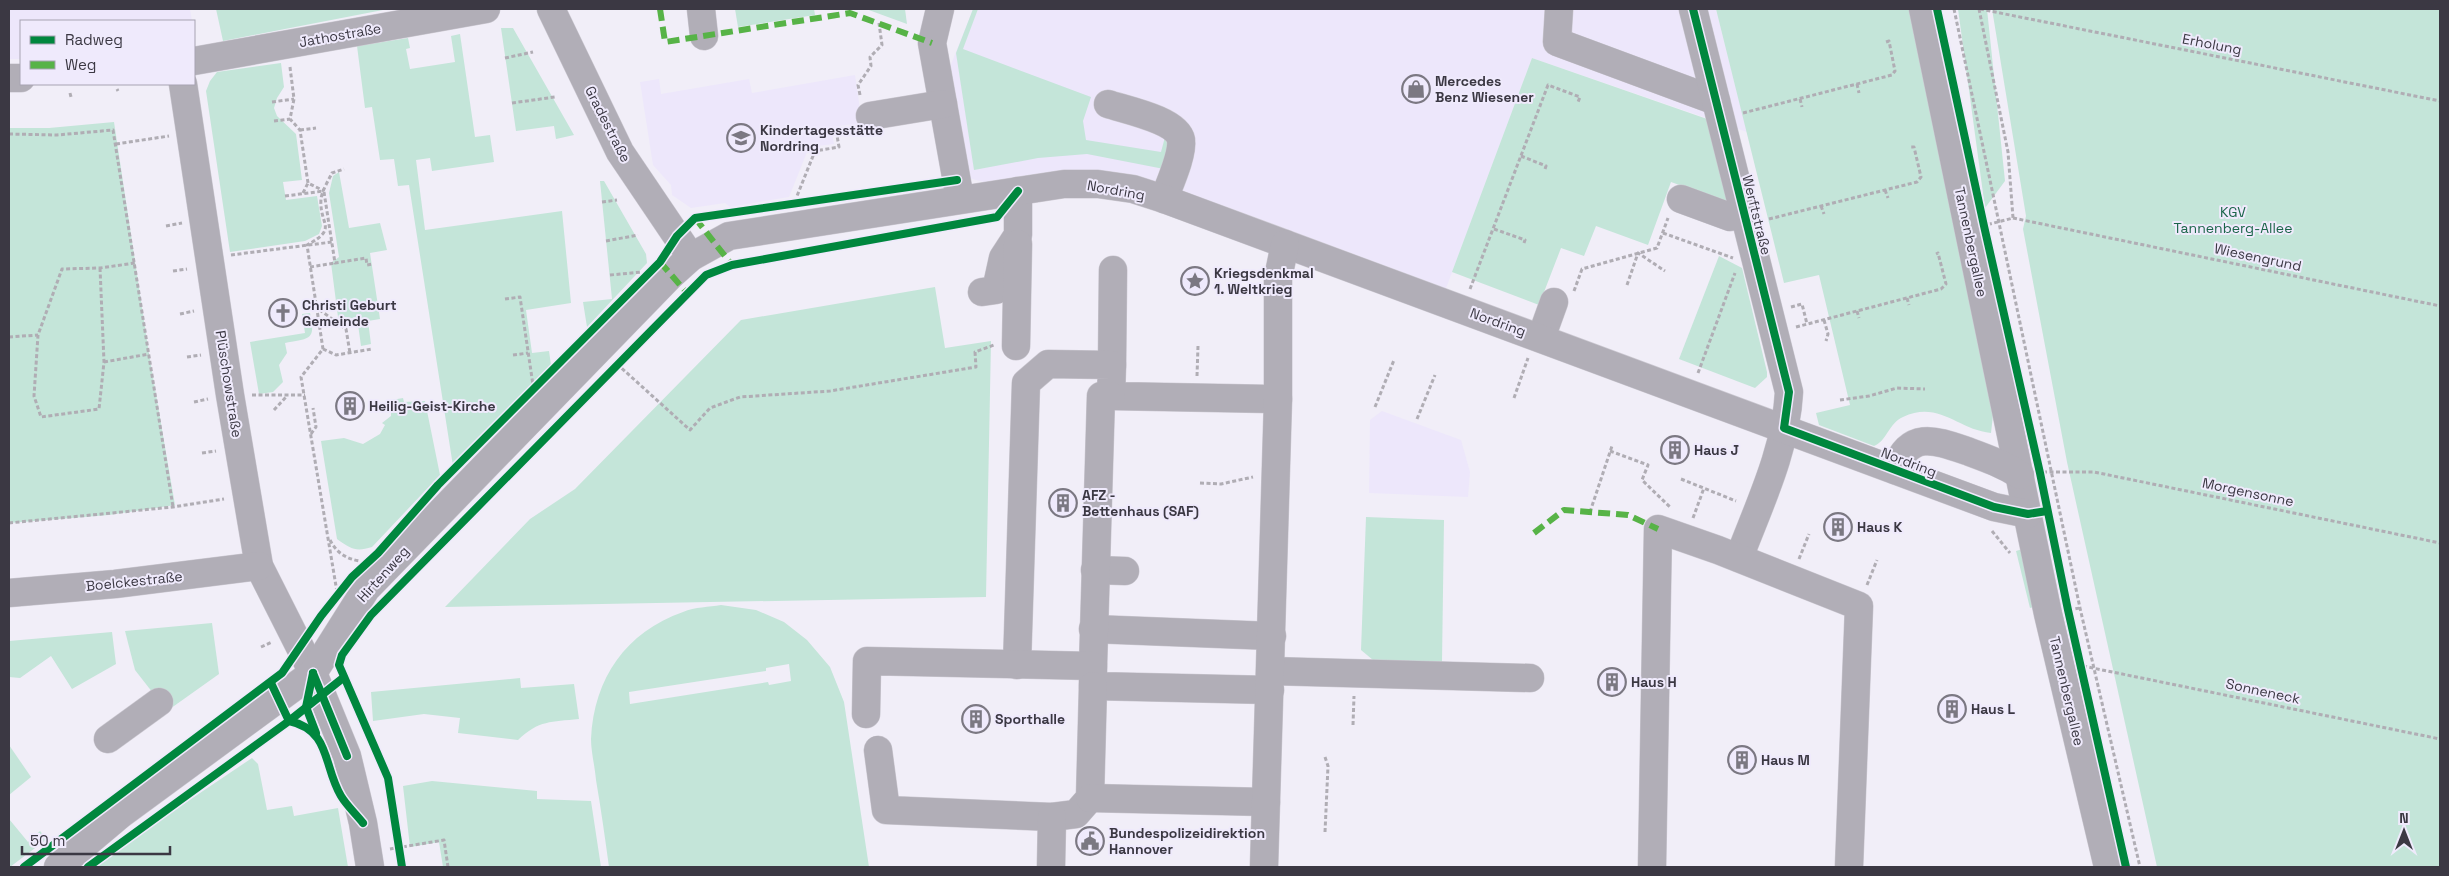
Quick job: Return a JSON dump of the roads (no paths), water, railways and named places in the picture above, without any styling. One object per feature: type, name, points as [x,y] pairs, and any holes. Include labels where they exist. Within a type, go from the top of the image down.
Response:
[{"type":"street","name":"Jathostraße","points":[[195,61],[486,9]]},
{"type":"street","name":"Gradestraße","points":[[551,9],[620,152],[692,257]]},
{"type":"street","points":[[701,9],[704,36]]},
{"type":"street","points":[[940,9],[932,43],[960,199]]},
{"type":"street","points":[[1559,9],[1557,42],[1727,108]]},
{"type":"street","name":"Werftstraße","points":[[1693,9],[1727,108],[1746,220],[1748,260],[1780,321],[1789,392],[1779,452],[1739,558]]},
{"type":"street","name":"Tannenbergallee","points":[[1923,9],[2033,474],[2028,514],[2050,624],[2108,867]]},
{"type":"street","name":"Plüschowstraße","points":[[183,85],[202,263],[222,397],[259,566],[313,673],[347,756],[369,860]]},
{"type":"street","points":[[862,115],[943,104]]},
{"type":"street","points":[[1108,104],[1169,124],[1178,132],[1181,142],[1175,169],[1164,199]]},
{"type":"street","name":"Nordring","points":[[692,257],[729,236],[960,199],[1064,184],[1098,184],[1133,190],[1164,199],[1463,309],[1530,345],[1690,394],[1994,507],[2028,514]]},
{"type":"street","points":[[1017,342],[1018,191]]},
{"type":"street","points":[[1681,199],[1730,217],[1746,220]]},
{"type":"street","points":[[982,292],[996,290],[1003,258],[1018,235]]},
{"type":"street","points":[[1264,867],[1278,399],[1278,278],[1286,244]]},
{"type":"street","name":"Hirtenweg","points":[[58,867],[121,814],[313,673],[366,589],[692,257]]},
{"type":"street","points":[[1111,396],[1113,270]]},
{"type":"street","points":[[1530,345],[1563,300]]},
{"type":"street","points":[[1017,664],[1026,383],[1048,364],[1112,365]]},
{"type":"street","points":[[878,750],[886,810],[1052,817],[1076,814],[1090,798],[1095,570],[1106,444],[1101,396],[1248,404],[1278,399]]},
{"type":"street","points":[[1895,470],[1899,458],[1912,446],[1924,440],[1938,441],[2033,474]]},
{"type":"street","points":[[1652,867],[1658,530],[1688,533],[1739,558],[1859,606],[1849,867]]},
{"type":"street","name":"Boelckestraße","points":[[9,593],[115,584],[259,566]]},
{"type":"street","points":[[1095,570],[1125,571]]},
{"type":"street","points":[[1093,629],[1272,636]]},
{"type":"street","points":[[866,714],[867,661],[1017,664],[1093,676],[1270,680],[1355,673],[1530,678]]},
{"type":"street","points":[[120,735],[159,702]]},
{"type":"street","points":[[1090,798],[1266,802]]},
{"type":"street","points":[[1051,867],[1052,817]]},
{"type":"place","name":"Mercedes Benz Wiesener","points":[[1416,89]]},
{"type":"place","name":"Kindertagesstätte Nordring","points":[[741,138]]},
{"type":"place","name":"Kriegsdenkmal 1. Weltkrieg","points":[[1195,281]]},
{"type":"place","name":"Christi Geburt Gemeinde","points":[[283,313]]},
{"type":"place","name":"Heilig-Geist-Kirche","points":[[350,406]]},
{"type":"place","name":"Haus J","points":[[1675,450]]},
{"type":"place","name":"AFZ - Bettenhaus (SAF)","points":[[1063,503]]},
{"type":"place","name":"Haus K","points":[[1838,527]]},
{"type":"place","name":"Haus H","points":[[1612,682]]},
{"type":"place","name":"Haus L","points":[[1952,709]]},
{"type":"place","name":"Sporthalle","points":[[976,719]]},
{"type":"place","name":"Haus M","points":[[1742,760]]},
{"type":"place","name":"Bundespolizeidirektion Hannover","points":[[1090,841]]},
{"type":"park label","name":"KGV Tannenberg-Allee","points":[[2233,220]]}]
